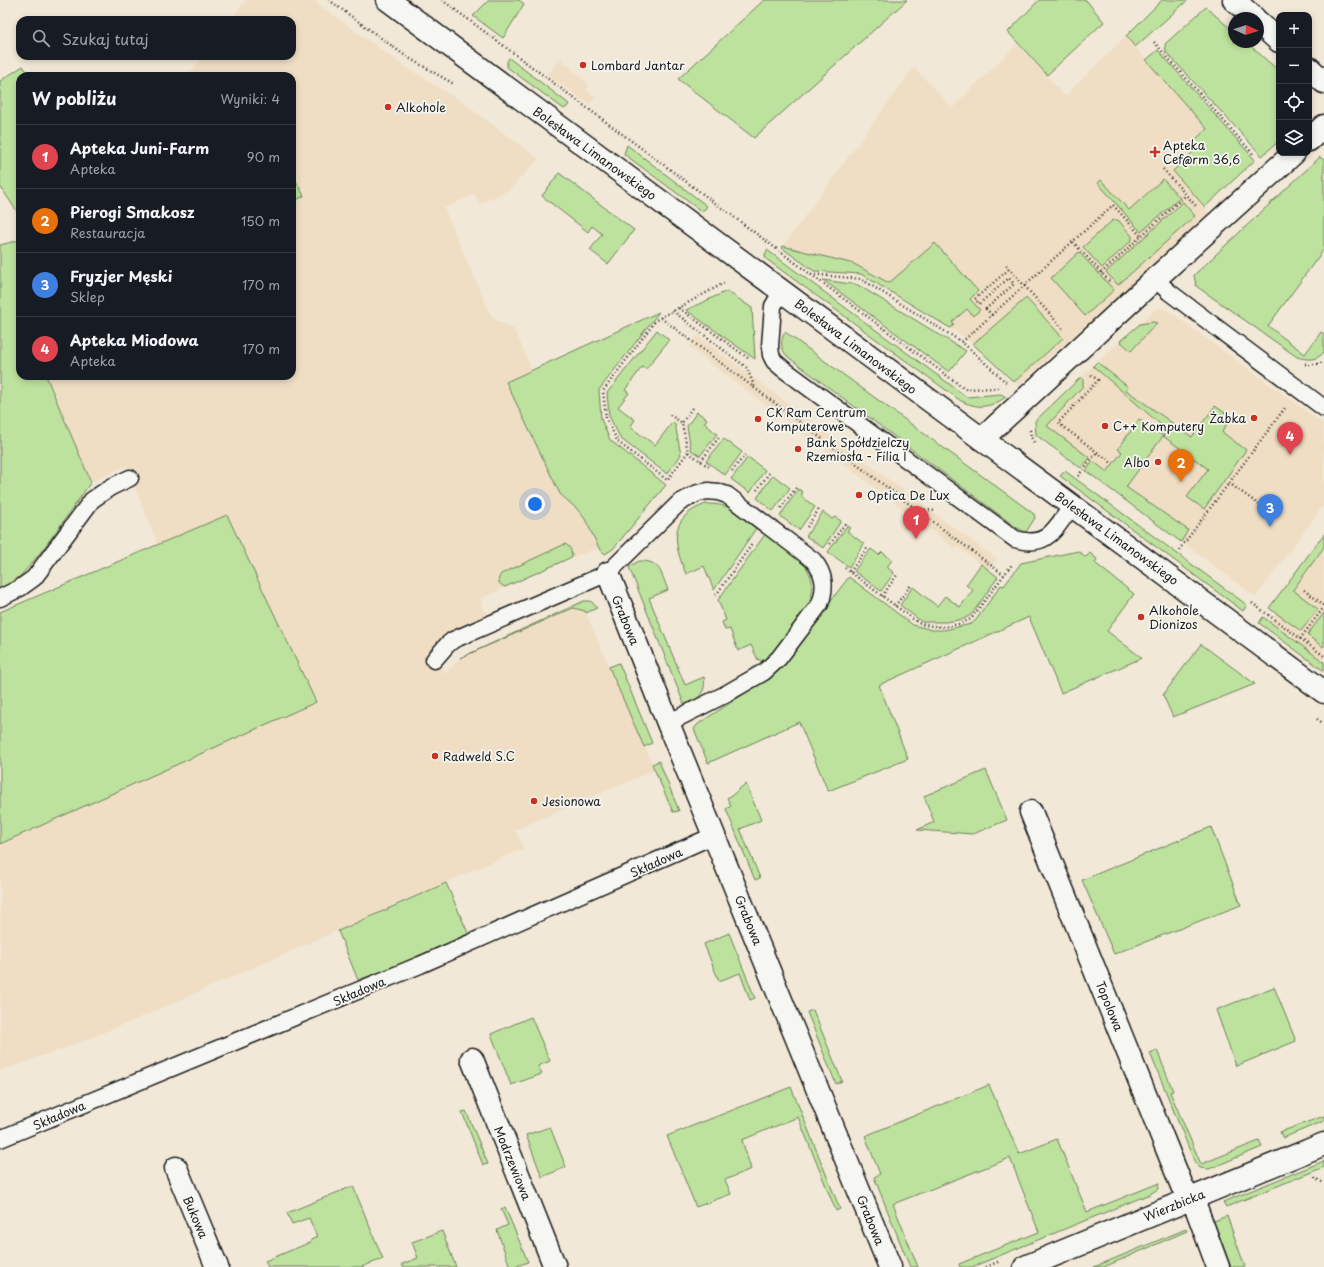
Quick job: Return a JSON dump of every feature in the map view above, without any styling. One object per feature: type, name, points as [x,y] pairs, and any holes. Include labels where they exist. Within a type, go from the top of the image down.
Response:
[{"type":"street","name":"Bolesława Limanowskiego","points":[[388,0],[1324,692]]},
{"type":"street","points":[[1234,0],[1247,12]]},
{"type":"street","points":[[1264,27],[1276,38]]},
{"type":"street","points":[[1312,71],[1324,82]]},
{"type":"street","points":[[1312,137],[1324,126]]},
{"type":"street","points":[[982,439],[1291,156]]},
{"type":"street","name":"Grabowa","points":[[608,573],[890,1267]]},
{"type":"street","name":"Topolowa","points":[[1031,812],[1182,1186],[1197,1210],[1218,1267]]},
{"type":"street","name":"Modrzewiowa","points":[[472,1059],[555,1267]]},
{"type":"street","name":"Wierzbicka","points":[[1025,1267],[1324,1144]]},
{"type":"street","name":"Bukowa","points":[[176,1168],[217,1267]]},
{"type":"lane","points":[[1155,279],[1169,292],[1324,408]]},
{"type":"lane","points":[[782,291],[773,306],[770,346],[771,355],[774,361],[782,368],[1015,540],[1031,542],[1044,539],[1050,534],[1072,506]]},
{"type":"lane","points":[[0,598],[20,588],[34,578],[92,500],[111,486],[130,478]]},
{"type":"lane","points":[[434,660],[446,645],[453,640],[608,573],[679,503],[698,493],[708,491],[718,492],[727,495],[813,560],[823,575],[823,595],[820,604],[779,658],[764,672],[724,695],[668,723]]},
{"type":"lane","name":"Składowa","points":[[0,1139],[420,965],[714,836]]},
{"type":"path","points":[[329,0],[407,57],[457,86]]},
{"type":"path","points":[[442,0],[965,389]]},
{"type":"path","points":[[1154,42],[1255,156]]},
{"type":"path","points":[[1163,169],[1199,209]]},
{"type":"path","points":[[1101,273],[1186,195]]},
{"type":"path","points":[[962,342],[1113,205],[1141,236]]},
{"type":"path","points":[[1073,242],[1114,286]]},
{"type":"path","points":[[1006,266],[1064,330]]},
{"type":"path","points":[[992,315],[986,309],[1014,284],[1009,278],[979,304],[975,299],[1009,269]]},
{"type":"path","points":[[810,274],[861,279],[962,342],[1038,412],[1032,421],[1030,429],[1031,437],[1035,445]]},
{"type":"path","points":[[670,415],[682,423],[688,452],[667,480],[618,442],[606,418],[603,391],[656,320],[728,281]]},
{"type":"path","points":[[679,308],[754,362]]},
{"type":"path","points":[[672,311],[747,368],[756,388]]},
{"type":"path","points":[[661,318],[1004,575]]},
{"type":"path","points":[[1303,364],[1319,364],[1324,361]]},
{"type":"path","points":[[1089,373],[1098,380],[1058,423],[1113,464]]},
{"type":"path","points":[[1173,546],[1179,550],[1298,390]]},
{"type":"path","points":[[682,423],[692,408]]},
{"type":"path","points":[[701,461],[720,436]]},
{"type":"path","points":[[1074,473],[1078,476],[1097,452]]},
{"type":"path","points":[[730,473],[745,455]]},
{"type":"path","points":[[756,492],[769,473]]},
{"type":"path","points":[[1229,483],[1261,506]]},
{"type":"path","points":[[779,510],[796,488]]},
{"type":"path","points":[[806,529],[819,509]]},
{"type":"path","points":[[716,595],[766,524]]},
{"type":"path","points":[[828,547],[845,524]]},
{"type":"path","points":[[850,572],[868,547]]},
{"type":"path","points":[[975,614],[1014,562]]},
{"type":"path","points":[[882,596],[897,575]]},
{"type":"path","points":[[895,606],[911,585]]},
{"type":"path","points":[[1300,639],[1324,606],[1304,590]]},
{"type":"path","points":[[1250,601],[1300,639],[1323,654]]},
{"type":"path","points":[[1314,1175],[1316,1179],[1324,1183]]},
{"type":"shaded area","points":[[246,0],[313,0],[401,64],[462,102],[539,159],[509,190],[479,204],[474,194],[444,208],[492,318],[514,329],[532,370],[506,382],[560,494],[577,509],[585,519],[599,548],[572,557],[480,599],[488,617],[446,635],[430,655],[442,667],[445,674],[460,658],[573,608],[585,611],[655,770],[515,830],[524,848],[144,1016],[70,1046],[0,1071],[0,844],[316,701],[227,515],[158,545],[126,466],[91,482],[48,380],[296,380],[296,200],[304,196],[296,181],[296,72],[191,72],[200,60],[296,60],[296,16],[234,16]]},
{"type":"shaded area","points":[[1126,36],[1207,129],[1188,146],[1193,152],[1173,171],[1210,214],[1018,386],[973,344],[950,328],[954,325],[952,322],[967,309],[980,310],[970,299],[934,244],[889,283],[854,264],[783,246],[914,67],[952,108],[1017,44],[1065,96]]},
{"type":"shaded area","points":[[561,59],[590,86],[586,90],[596,98],[589,104],[547,75]]},
{"type":"shaded area","points":[[1157,308],[1166,309],[1324,424],[1324,504],[1256,597],[1036,435],[1035,421]]},
{"type":"shaded area","points":[[697,335],[997,559],[988,570],[958,547],[956,549],[689,347]]},
{"type":"shaded area","points":[[1324,547],[1324,662],[1270,622]]},
{"type":"green space","points":[[489,0],[519,0],[524,4],[503,38],[473,16]]},
{"type":"green space","points":[[764,0],[907,0],[754,138],[678,79]]},
{"type":"green space","points":[[1039,0],[1086,0],[1104,22],[1047,75],[1008,32]]},
{"type":"green space","points":[[1162,0],[1188,0],[1135,47],[1126,36]]},
{"type":"green space","points":[[1206,7],[1228,27],[1228,48],[1253,48],[1276,68],[1276,144],[1262,156],[1166,52],[1165,44]]},
{"type":"green space","points":[[1158,50],[1255,160],[1205,207],[1173,171],[1193,152],[1188,146],[1207,129],[1146,60]]},
{"type":"green space","points":[[509,58],[569,104],[567,107],[564,109],[507,67]]},
{"type":"green space","points":[[23,66],[27,72],[16,72],[16,210],[0,186],[0,81]]},
{"type":"green space","points":[[627,145],[707,206],[705,209],[701,211],[624,154]]},
{"type":"green space","points":[[1320,157],[1324,160],[1324,249],[1268,326],[1305,354],[1321,332],[1324,334],[1324,352],[1318,357],[1304,359],[1297,357],[1196,286],[1194,275]]},
{"type":"green space","points":[[559,173],[634,230],[608,264],[590,250],[602,234],[592,226],[588,232],[542,196]]},
{"type":"green space","points":[[1163,179],[1180,198],[1141,232],[1098,183],[1101,180],[1129,210]]},
{"type":"green space","points":[[296,181],[304,196],[296,200]]},
{"type":"green space","points":[[1183,202],[1195,216],[1118,285],[1106,272]]},
{"type":"green space","points":[[1113,220],[1118,220],[1132,236],[1132,240],[1102,268],[1083,247]]},
{"type":"green space","points":[[16,241],[16,380],[48,380],[91,482],[60,527],[27,569],[0,592],[0,245]]},
{"type":"green space","points":[[935,243],[978,291],[970,299],[980,310],[973,316],[967,309],[952,322],[954,325],[950,328],[861,274],[814,271],[782,248],[783,246],[854,264],[889,283]]},
{"type":"green space","points":[[767,250],[967,397],[1001,394],[1006,397],[1000,401],[984,406],[967,404],[961,401],[766,259],[765,255]]},
{"type":"green space","points":[[1079,252],[1114,290],[1085,316],[1051,278]]},
{"type":"green space","points":[[823,280],[858,285],[966,351],[949,372]]},
{"type":"green space","points":[[727,291],[752,308],[755,359],[686,310]]},
{"type":"green space","points":[[1026,298],[1063,338],[1014,382],[973,344]]},
{"type":"green space","points":[[659,312],[599,390],[601,419],[610,440],[666,485],[613,549],[605,554],[599,548],[585,519],[577,509],[560,494],[506,382]]},
{"type":"green space","points":[[1153,322],[1157,323],[1131,351],[1120,341],[1140,324]]},
{"type":"green space","points":[[657,330],[669,340],[646,369],[642,367],[625,390],[629,393],[618,407],[635,420],[630,427],[655,445],[672,423],[675,424],[681,455],[667,474],[621,439],[609,416],[607,393]]},
{"type":"green space","points":[[785,332],[1034,514],[1035,518],[1026,532],[1017,528],[788,357],[782,348],[782,339]]},
{"type":"green space","points":[[1097,362],[1128,387],[1126,390],[1192,437],[1215,406],[1231,417],[1222,432],[1246,450],[1204,509],[1187,497],[1208,469],[1163,436],[1167,430],[1093,366]]},
{"type":"green space","points":[[1081,377],[1083,380],[1083,386],[1047,426],[1090,458],[1081,468],[1036,435],[1035,421]]},
{"type":"green space","points":[[697,412],[707,419],[704,423],[717,434],[700,456],[691,450],[687,426]]},
{"type":"green space","points":[[1139,419],[1163,436],[1126,487],[1188,530],[1181,542],[1086,471],[1093,461],[1107,472],[1122,452],[1118,449]]},
{"type":"green space","points":[[724,439],[742,452],[725,475],[706,461]]},
{"type":"green space","points":[[748,457],[765,470],[750,493],[731,479]]},
{"type":"green space","points":[[1065,471],[1247,605],[1243,611],[1060,476]]},
{"type":"green space","points":[[773,475],[790,488],[773,511],[757,498]]},
{"type":"green space","points":[[798,489],[803,492],[801,496],[815,507],[799,530],[780,516]]},
{"type":"green space","points":[[706,504],[729,507],[757,527],[714,590],[704,566],[686,574],[678,552],[677,542],[677,532],[685,516],[694,509]]},
{"type":"green space","points":[[823,512],[832,519],[835,517],[841,521],[823,548],[806,536]]},
{"type":"green space","points":[[227,515],[316,702],[0,844],[0,612]]},
{"type":"green space","points":[[847,526],[850,528],[847,531],[864,544],[849,567],[828,552]]},
{"type":"green space","points":[[766,533],[786,547],[803,563],[809,573],[812,583],[812,595],[807,608],[764,665],[761,660],[758,660],[751,645],[738,651],[730,629],[725,630],[722,622],[726,620],[718,600]]},
{"type":"green space","points":[[1324,534],[1324,547],[1293,590],[1318,609],[1301,631],[1269,608]]},
{"type":"green space","points":[[565,544],[570,549],[572,557],[505,587],[499,582],[501,574]]},
{"type":"green space","points":[[871,549],[879,555],[882,552],[892,560],[887,567],[894,573],[881,591],[854,571]]},
{"type":"green space","points":[[1078,551],[1086,557],[1090,553],[1097,559],[1095,563],[1134,594],[1107,631],[1142,658],[1061,693],[1029,617],[879,685],[908,759],[828,791],[799,722],[708,763],[694,729],[698,724],[774,674],[849,577],[913,625],[932,630],[944,630],[971,624],[976,620],[1001,585],[1004,586],[1021,563]]},
{"type":"green space","points":[[639,561],[646,561],[656,565],[668,590],[649,598],[685,685],[704,677],[705,682],[703,691],[697,698],[689,703],[684,704],[629,567]]},
{"type":"green space","points":[[981,564],[998,577],[972,614],[964,619],[946,622],[922,622],[900,605],[913,587],[937,606],[945,596],[960,607],[973,590],[966,585]]},
{"type":"green space","points":[[584,601],[591,601],[597,608],[586,613],[585,611],[573,608],[460,658]]},
{"type":"green space","points":[[1324,613],[1324,646],[1323,647],[1307,635]]},
{"type":"green space","points":[[1263,617],[1324,662],[1324,671],[1259,623]]},
{"type":"green space","points":[[1201,644],[1255,684],[1173,717],[1163,695]]},
{"type":"green space","points":[[619,663],[652,743],[644,747],[609,667]]},
{"type":"green space","points":[[659,761],[679,811],[673,812],[652,764]]},
{"type":"green space","points":[[986,770],[1007,820],[973,834],[917,830],[934,822],[924,796]]},
{"type":"green space","points":[[746,784],[761,820],[740,829],[760,878],[755,880],[726,809],[731,806],[727,798]]},
{"type":"green space","points":[[1211,827],[1241,905],[1114,954],[1082,880]]},
{"type":"green space","points":[[446,883],[469,935],[358,980],[338,931]]},
{"type":"green space","points":[[729,933],[755,998],[750,1000],[740,973],[719,981],[704,944]]},
{"type":"green space","points":[[1274,987],[1296,1041],[1236,1066],[1216,1010]]},
{"type":"green space","points":[[813,1010],[842,1081],[836,1084],[807,1012]]},
{"type":"green space","points":[[531,1017],[550,1061],[538,1066],[542,1074],[511,1085],[491,1034]]},
{"type":"green space","points":[[1157,1050],[1173,1091],[1170,1092],[1201,1164],[1259,1141],[1262,1147],[1209,1169],[1200,1168],[1195,1163],[1150,1053]]},
{"type":"green space","points":[[989,1085],[1019,1154],[1057,1139],[1087,1212],[1159,1183],[1158,1189],[1150,1194],[972,1267],[960,1267],[959,1264],[1039,1232],[1010,1158],[893,1204],[918,1267],[910,1267],[874,1177],[880,1174],[865,1136]]},
{"type":"green space","points":[[791,1087],[840,1209],[836,1211],[798,1117],[742,1140],[751,1169],[725,1180],[731,1194],[696,1207],[667,1136]]},
{"type":"green space","points":[[466,1111],[488,1164],[483,1165],[462,1112]]},
{"type":"green space","points":[[1324,1116],[1324,1121],[1283,1138],[1280,1132]]},
{"type":"green space","points":[[550,1127],[566,1167],[542,1177],[526,1135]]},
{"type":"green space","points":[[1324,1161],[1324,1167],[1226,1207],[1223,1202]]},
{"type":"green space","points":[[353,1186],[383,1259],[361,1267],[268,1267],[265,1261],[311,1242],[311,1240],[317,1237],[309,1218],[292,1224],[287,1213]]},
{"type":"green space","points":[[505,1207],[528,1262],[514,1267],[510,1267],[497,1230],[508,1225],[501,1209]]},
{"type":"green space","points":[[1227,1216],[1245,1267],[1231,1267],[1214,1221]]},
{"type":"green space","points":[[1186,1229],[1187,1231],[1104,1267],[1094,1267]]},
{"type":"green space","points":[[442,1231],[456,1267],[403,1267],[402,1264],[418,1258],[412,1242]]},
{"type":"place","name":"Lombard Jantar","points":[[583,65]]},
{"type":"place","name":"Alkohole","points":[[388,107]]},
{"type":"place","name":"Apteka Cef@rm 36,6","points":[[1155,152]]},
{"type":"place","name":"Żabka","points":[[1254,418]]},
{"type":"place","name":"CK Ram Centrum Komputerowe","points":[[758,419]]},
{"type":"place","name":"C++ Komputery","points":[[1105,426]]},
{"type":"place","name":"Bank Spółdzielczy Rzemiosła - Filia I","points":[[798,449]]},
{"type":"place","name":"Apteka Miodowa","points":[[1290,455]]},
{"type":"place","name":"Albo","points":[[1158,462]]},
{"type":"place","name":"Pierogi Smakosz","points":[[1181,482]]},
{"type":"place","name":"Optica De Lux","points":[[859,495]]},
{"type":"place","name":"Fryzjer Męski","points":[[1270,527]]},
{"type":"place","name":"Apteka Juni-Farm","points":[[916,539]]},
{"type":"place","name":"Alkohole Dionizos","points":[[1141,617]]},
{"type":"place","name":"Radweld S.C","points":[[435,756]]},
{"type":"place","name":"Jesionowa","points":[[534,801]]}]
